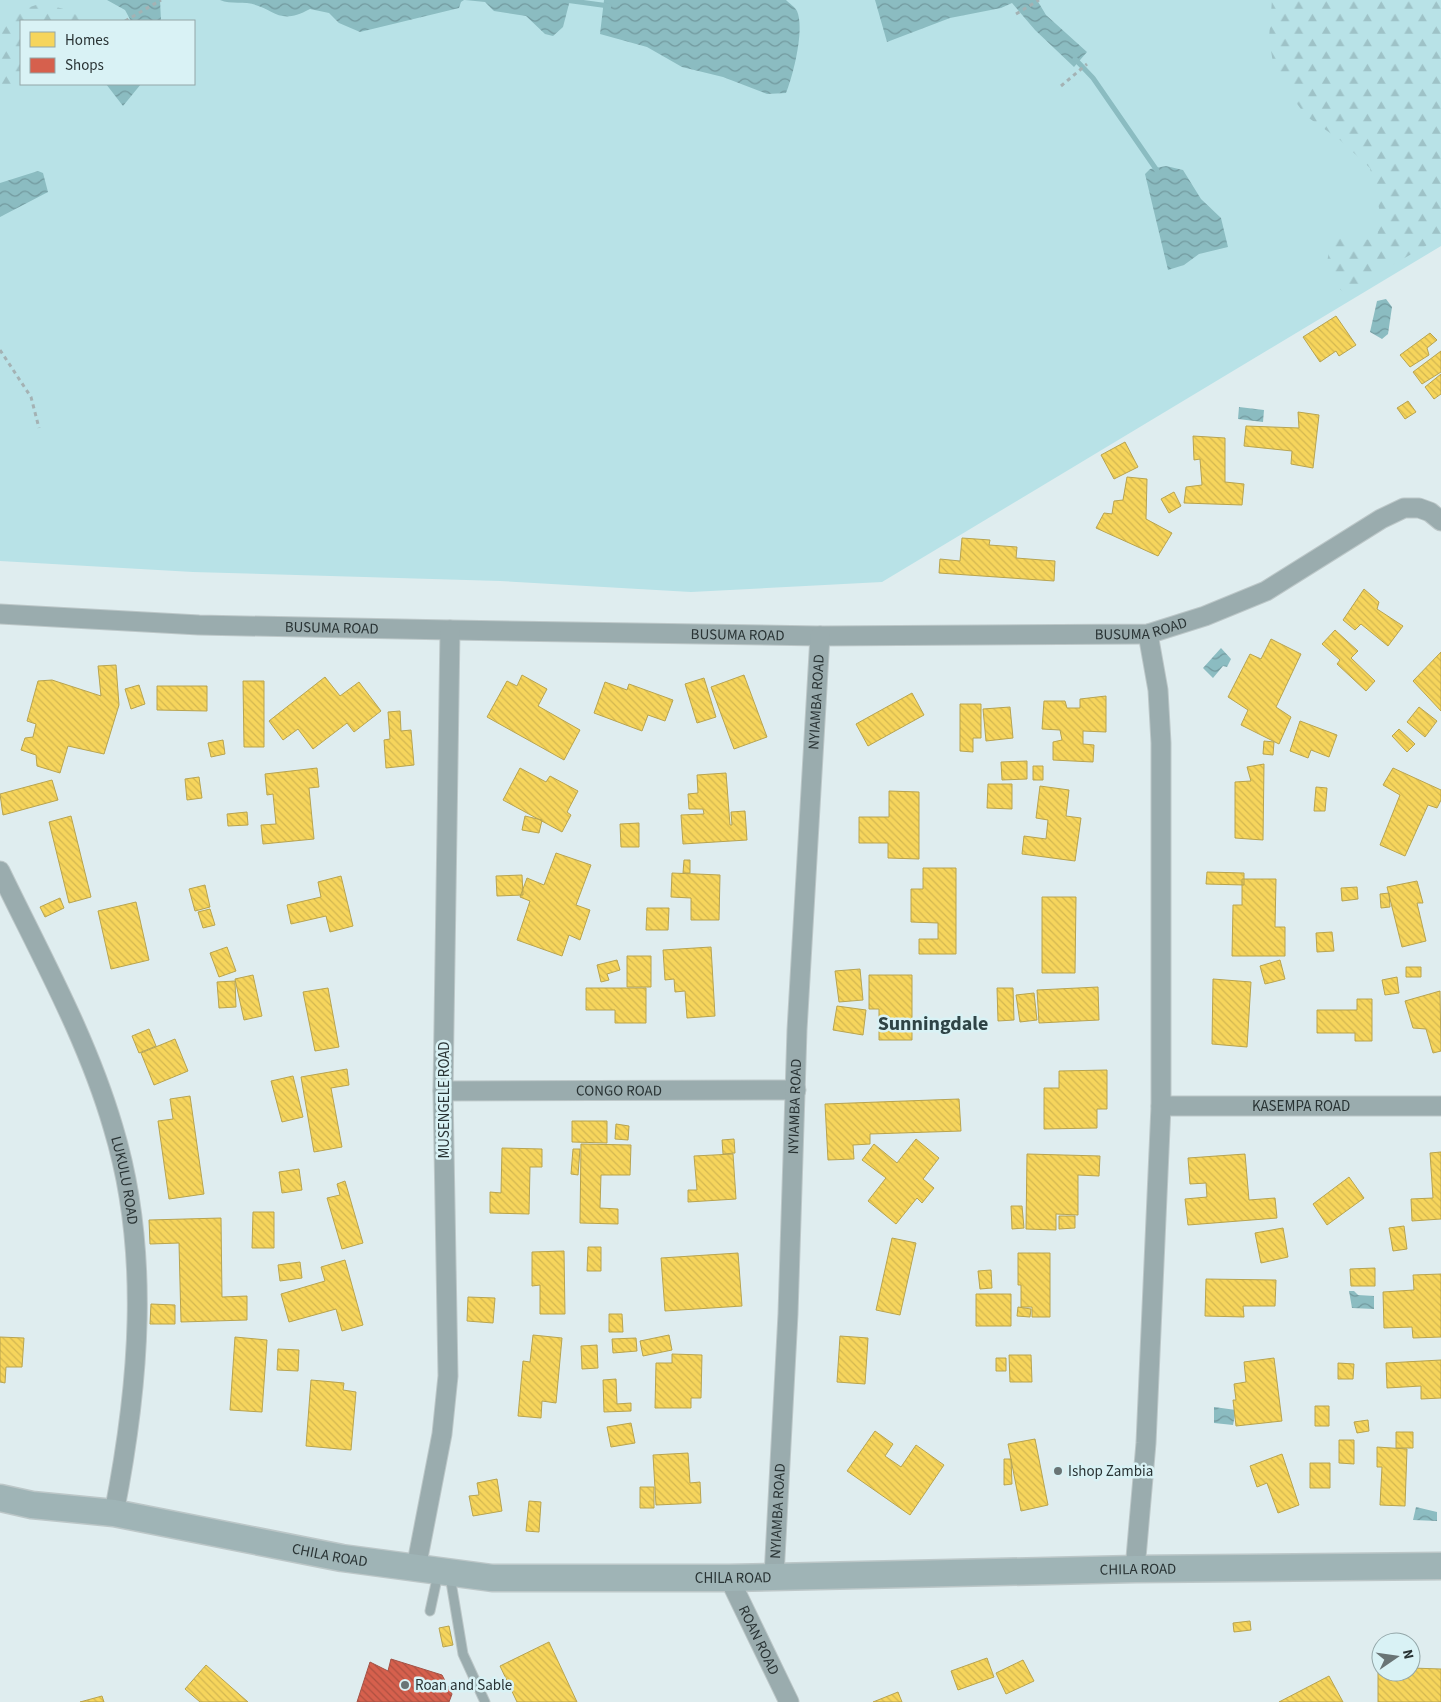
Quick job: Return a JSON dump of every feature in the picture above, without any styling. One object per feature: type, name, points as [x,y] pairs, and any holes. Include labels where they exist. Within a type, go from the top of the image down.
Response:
[{"type":"street","name":"BUSUMA ROAD","points":[[0,614],[199,625],[450,630],[820,636],[1148,634],[1205,616],[1266,591],[1381,519],[1404,508],[1425,510],[1441,521]]},
{"type":"street","name":"MUSENGELE ROAD","points":[[435,1571],[442,1434],[448,1376],[443,1092],[450,630]]},
{"type":"street","points":[[1135,1569],[1146,1443],[1161,1106],[1161,743],[1158,690],[1148,634]]},
{"type":"street","name":"NYIAMBA ROAD","points":[[774,1576],[788,1314],[797,1020],[820,636]]},
{"type":"street","name":"LUKULU ROAD","points":[[0,871],[87,1053],[100,1086],[118,1144],[133,1214],[137,1325],[134,1383],[128,1444],[114,1513]]},
{"type":"street","name":"CONGO ROAD","points":[[443,1092],[796,1090]]},
{"type":"street","name":"KASEMPA ROAD","points":[[1161,1106],[1441,1106]]},
{"type":"street","name":"CHILA ROAD","points":[[0,1498],[32,1505],[114,1513],[261,1543],[435,1571],[492,1578],[729,1578],[1135,1569],[1441,1566]]},
{"type":"street","name":"CHILA ROAD","points":[[0,1509],[32,1505]]},
{"type":"street","name":"ROAN ROAD","points":[[729,1578],[789,1702]]},
{"type":"lane","points":[[430,1611],[435,1571]]},
{"type":"lane","points":[[435,1571],[463,1654],[485,1702]]},
{"type":"path","points":[[127,20],[162,0]]},
{"type":"path","points":[[1016,14],[1039,0]]},
{"type":"path","points":[[1061,86],[1087,64]]},
{"type":"path","points":[[0,350],[31,397],[39,428]]},
{"type":"green space","points":[[0,0],[1441,0],[1441,246],[882,582],[691,592],[500,581],[193,572],[0,561]]},
{"type":"green space","points":[[1272,0],[1441,0],[1441,237],[1344,293],[1329,275],[1327,266],[1328,255],[1332,245],[1342,237],[1352,236],[1376,241],[1381,217],[1370,168],[1340,140],[1306,116],[1284,86],[1273,63],[1269,38]]},
{"type":"green space","points":[[36,5],[49,6],[62,8],[84,20],[20,20],[20,85],[22,85],[0,95],[0,13],[12,13]]},
{"type":"water","points":[[107,0],[160,0],[161,20],[130,20],[125,10]]},
{"type":"water","points":[[220,0],[464,0],[459,8],[360,32],[339,23],[329,13],[310,9],[299,14],[283,16],[256,5]]},
{"type":"water","points":[[465,0],[570,0],[563,27],[553,36],[545,34],[526,16],[494,11],[485,2]]},
{"type":"water","points":[[604,0],[786,0],[797,11],[800,29],[795,64],[786,93],[767,94],[723,77],[682,67],[647,47],[600,34]]},
{"type":"water","points":[[875,0],[1037,0],[1046,15],[1087,52],[1074,67],[1035,30],[1012,3],[1001,8],[950,18],[887,42]]},
{"type":"water","points":[[107,85],[140,85],[123,106]]},
{"type":"water","points":[[1166,166],[1183,170],[1201,199],[1221,218],[1228,247],[1199,254],[1184,265],[1168,270],[1145,174],[1150,169]]},
{"type":"water","points":[[38,171],[43,173],[48,192],[0,217],[0,183]]},
{"type":"water","points":[[1386,299],[1392,307],[1388,334],[1382,339],[1370,332],[1377,301]]},
{"type":"water","points":[[1239,407],[1264,410],[1263,422],[1238,419]]},
{"type":"water","points":[[1221,648],[1231,659],[1227,667],[1223,666],[1213,678],[1203,668]]},
{"type":"water","points":[[1349,1291],[1354,1291],[1358,1295],[1374,1296],[1374,1309],[1352,1308]]},
{"type":"water","points":[[1214,1407],[1236,1410],[1233,1425],[1214,1423]]},
{"type":"water","points":[[1416,1507],[1437,1512],[1437,1521],[1413,1520]]},
{"type":"building: Homes","points":[[1336,316],[1356,345],[1339,356],[1336,351],[1320,362],[1303,337]]},
{"type":"building: Homes","points":[[1430,333],[1437,340],[1427,348],[1429,355],[1410,367],[1400,355]]},
{"type":"building: Homes","points":[[1441,351],[1441,372],[1422,384],[1413,372]]},
{"type":"building: Homes","points":[[1441,374],[1441,394],[1434,399],[1425,387]]},
{"type":"building: Homes","points":[[1408,401],[1416,412],[1405,419],[1397,408]]},
{"type":"building: Homes","points":[[1298,412],[1319,415],[1313,468],[1291,464],[1292,451],[1244,446],[1246,426],[1299,428]]},
{"type":"building: Homes","points":[[1193,436],[1225,438],[1225,482],[1244,484],[1242,505],[1184,503],[1186,487],[1202,485],[1200,459],[1194,460]]},
{"type":"building: Homes","points":[[1125,442],[1138,467],[1114,479],[1101,455]]},
{"type":"building: Homes","points":[[1127,477],[1147,479],[1146,519],[1172,533],[1158,556],[1096,528],[1104,513],[1112,514],[1114,501],[1123,500]]},
{"type":"building: Homes","points":[[1174,492],[1181,506],[1169,513],[1161,499]]},
{"type":"building: Homes","points":[[962,538],[990,540],[989,545],[1017,547],[1016,558],[1055,561],[1054,581],[939,573],[940,559],[960,561]]},
{"type":"building: Homes","points":[[1364,589],[1379,602],[1377,609],[1403,626],[1388,646],[1361,624],[1355,630],[1343,620]]},
{"type":"building: Homes","points":[[1335,630],[1358,651],[1351,658],[1375,681],[1366,691],[1337,664],[1340,660],[1322,644]]},
{"type":"building: Homes","points":[[1271,639],[1301,654],[1276,707],[1291,717],[1279,744],[1241,725],[1248,710],[1228,697],[1250,654],[1261,659]]},
{"type":"building: Homes","points":[[1441,652],[1441,711],[1413,681]]},
{"type":"building: Homes","points":[[116,665],[119,705],[104,754],[68,746],[60,773],[37,766],[36,755],[21,750],[25,738],[33,737],[36,724],[27,721],[38,681],[52,680],[101,696],[98,666]]},
{"type":"building: Homes","points":[[522,675],[547,689],[538,706],[580,730],[564,760],[487,717],[507,681],[517,686]]},
{"type":"building: Homes","points":[[744,675],[767,737],[734,749],[711,687]]},
{"type":"building: Homes","points":[[325,677],[340,696],[359,682],[381,711],[354,732],[347,723],[313,749],[298,729],[283,740],[269,721]]},
{"type":"building: Homes","points":[[704,678],[716,717],[697,723],[685,684]]},
{"type":"building: Homes","points":[[243,681],[264,681],[264,747],[244,747]]},
{"type":"building: Homes","points":[[605,682],[627,690],[629,684],[673,700],[665,721],[648,715],[642,731],[594,713]]},
{"type":"building: Homes","points":[[139,685],[145,704],[131,709],[125,689]]},
{"type":"building: Homes","points":[[157,686],[207,686],[207,711],[157,710]]},
{"type":"building: Homes","points":[[912,693],[924,715],[868,746],[856,724]]},
{"type":"building: Homes","points":[[1106,696],[1106,732],[1083,731],[1083,744],[1094,745],[1093,762],[1053,760],[1053,742],[1062,740],[1060,730],[1042,729],[1044,701],[1065,701],[1067,708],[1080,708],[1080,699]]},
{"type":"building: Homes","points":[[960,704],[981,704],[981,738],[973,738],[973,752],[960,751]]},
{"type":"building: Homes","points":[[1010,707],[1013,738],[986,741],[983,709]]},
{"type":"building: Homes","points":[[1419,707],[1437,721],[1425,737],[1407,722]]},
{"type":"building: Homes","points":[[400,711],[401,731],[411,730],[414,765],[386,768],[384,740],[390,739],[388,712]]},
{"type":"building: Homes","points":[[1300,721],[1337,735],[1329,757],[1311,750],[1308,758],[1290,751]]},
{"type":"building: Homes","points":[[1399,729],[1415,744],[1407,752],[1392,736]]},
{"type":"building: Homes","points":[[223,740],[225,754],[211,757],[208,743]]},
{"type":"building: Homes","points":[[1264,741],[1274,742],[1273,755],[1263,754]]},
{"type":"building: Homes","points":[[1027,761],[1027,779],[1002,780],[1001,762]]},
{"type":"building: Homes","points":[[1264,764],[1263,840],[1235,838],[1235,782],[1251,781],[1247,767]]},
{"type":"building: Homes","points":[[1033,766],[1043,766],[1043,780],[1033,780]]},
{"type":"building: Homes","points":[[317,768],[319,787],[309,788],[314,839],[263,844],[261,825],[276,824],[273,794],[267,795],[265,774]]},
{"type":"building: Homes","points":[[520,768],[546,782],[550,776],[578,791],[567,812],[571,815],[562,832],[503,800]]},
{"type":"building: Homes","points":[[1393,768],[1441,790],[1441,800],[1437,808],[1428,805],[1405,856],[1380,845],[1400,795],[1383,785]]},
{"type":"building: Homes","points":[[726,773],[730,825],[732,825],[731,812],[745,811],[747,840],[683,844],[681,815],[704,814],[703,809],[689,809],[688,794],[698,793],[697,775]]},
{"type":"building: Homes","points":[[199,777],[202,798],[187,800],[185,779]]},
{"type":"building: Homes","points":[[52,780],[58,800],[3,815],[0,794]]},
{"type":"building: Homes","points":[[988,784],[1012,784],[1012,809],[987,808]]},
{"type":"building: Homes","points":[[1040,786],[1069,790],[1066,816],[1081,818],[1075,861],[1022,854],[1024,836],[1046,839],[1048,820],[1036,818]]},
{"type":"building: Homes","points":[[1316,787],[1327,788],[1325,811],[1314,811]]},
{"type":"building: Homes","points":[[889,791],[919,792],[919,859],[888,858],[888,843],[859,843],[859,817],[889,817]]},
{"type":"building: Homes","points":[[247,812],[248,825],[228,826],[227,814]]},
{"type":"building: Homes","points":[[71,816],[91,897],[69,903],[49,822]]},
{"type":"building: Homes","points":[[525,816],[542,820],[539,833],[522,830]]},
{"type":"building: Homes","points":[[639,823],[639,847],[621,847],[620,824]]},
{"type":"building: Homes","points":[[556,853],[591,865],[576,905],[590,910],[580,940],[569,935],[562,956],[517,940],[530,901],[520,897],[527,878],[544,885]]},
{"type":"building: Homes","points":[[684,860],[690,860],[690,873],[683,873]]},
{"type":"building: Homes","points":[[923,868],[956,868],[956,954],[919,954],[919,939],[938,939],[938,923],[911,922],[911,889],[923,889]]},
{"type":"building: Homes","points":[[1207,872],[1244,873],[1244,885],[1206,884]]},
{"type":"building: Homes","points":[[672,873],[720,875],[719,920],[691,920],[691,898],[671,897]]},
{"type":"building: Homes","points":[[522,875],[523,895],[497,896],[496,876]]},
{"type":"building: Homes","points":[[341,876],[353,926],[330,932],[326,916],[291,924],[287,905],[321,897],[318,882]]},
{"type":"building: Homes","points":[[1242,879],[1276,879],[1275,927],[1285,927],[1285,956],[1232,956],[1233,905],[1242,905]]},
{"type":"building: Homes","points":[[1417,881],[1423,903],[1417,903],[1426,941],[1402,947],[1387,887]]},
{"type":"building: Homes","points":[[205,885],[210,907],[195,911],[189,889]]},
{"type":"building: Homes","points":[[1357,887],[1358,899],[1342,901],[1341,888]]},
{"type":"building: Homes","points":[[1389,893],[1390,907],[1381,908],[1380,894]]},
{"type":"building: Homes","points":[[1042,897],[1076,897],[1075,973],[1042,973]]},
{"type":"building: Homes","points":[[60,898],[64,908],[45,917],[40,907]]},
{"type":"building: Homes","points":[[136,902],[149,960],[111,969],[98,911]]},
{"type":"building: Homes","points":[[647,908],[669,908],[668,930],[646,930]]},
{"type":"building: Homes","points":[[210,909],[215,925],[203,928],[198,912]]},
{"type":"building: Homes","points":[[1332,932],[1334,951],[1317,952],[1316,933]]},
{"type":"building: Homes","points":[[227,947],[236,971],[219,977],[210,953]]},
{"type":"building: Homes","points":[[711,947],[715,1016],[687,1018],[685,991],[675,992],[674,979],[665,980],[663,950]]},
{"type":"building: Homes","points":[[627,956],[651,956],[651,987],[627,987]]},
{"type":"building: Homes","points":[[617,960],[620,970],[607,974],[609,980],[601,982],[597,965]]},
{"type":"building: Homes","points":[[1280,960],[1285,979],[1265,984],[1260,966]]},
{"type":"building: Homes","points":[[1406,967],[1421,967],[1421,977],[1406,977]]},
{"type":"building: Homes","points":[[860,969],[863,1000],[839,1002],[835,971]]},
{"type":"building: Homes","points":[[253,975],[262,1016],[244,1020],[235,979]]},
{"type":"building: Homes","points":[[869,975],[912,975],[912,1040],[879,1040],[879,1009],[869,1009]]},
{"type":"building: Homes","points":[[1397,977],[1399,993],[1385,995],[1382,980]]},
{"type":"building: Homes","points":[[1213,979],[1251,982],[1247,1047],[1212,1044]]},
{"type":"building: Homes","points":[[235,981],[236,1007],[219,1008],[217,982]]},
{"type":"building: Homes","points":[[1098,987],[1099,1020],[1039,1023],[1037,990]]},
{"type":"building: Homes","points":[[328,988],[339,1047],[315,1051],[303,992]]},
{"type":"building: Homes","points":[[586,988],[646,988],[646,1023],[615,1023],[615,1010],[586,1010]]},
{"type":"building: Homes","points":[[997,988],[1013,988],[1014,1020],[998,1021]]},
{"type":"building: Homes","points":[[1440,991],[1441,1051],[1433,1053],[1426,1029],[1413,1028],[1405,1001]]},
{"type":"building: Homes","points":[[1034,993],[1037,1020],[1020,1022],[1016,995]]},
{"type":"building: Homes","points":[[1357,999],[1372,999],[1372,1041],[1355,1041],[1355,1033],[1317,1033],[1317,1010],[1357,1010]]},
{"type":"building: Homes","points":[[837,1006],[866,1010],[863,1035],[833,1030]]},
{"type":"building: Homes","points":[[149,1029],[156,1046],[139,1053],[132,1036]]},
{"type":"building: Homes","points":[[175,1039],[188,1071],[154,1085],[141,1053]]},
{"type":"building: Homes","points":[[347,1069],[349,1085],[331,1088],[342,1147],[314,1152],[301,1077]]},
{"type":"building: Homes","points":[[1107,1070],[1107,1109],[1097,1109],[1097,1128],[1044,1129],[1044,1088],[1059,1088],[1059,1071]]},
{"type":"building: Homes","points":[[293,1076],[303,1117],[282,1122],[271,1081]]},
{"type":"building: Homes","points":[[190,1096],[204,1194],[169,1199],[158,1121],[173,1119],[170,1099]]},
{"type":"building: Homes","points":[[959,1099],[961,1131],[870,1134],[870,1144],[853,1145],[854,1159],[828,1160],[825,1104]]},
{"type":"building: Homes","points":[[572,1121],[607,1121],[607,1143],[572,1142]]},
{"type":"building: Homes","points":[[616,1124],[629,1126],[628,1140],[615,1139]]},
{"type":"building: Homes","points":[[734,1139],[735,1153],[723,1154],[722,1140]]},
{"type":"building: Homes","points":[[916,1139],[939,1158],[923,1179],[934,1188],[922,1203],[917,1198],[896,1224],[868,1201],[886,1178],[862,1160],[874,1144],[897,1163]]},
{"type":"building: Homes","points":[[581,1144],[631,1145],[630,1175],[601,1175],[600,1208],[618,1209],[618,1224],[580,1223]]},
{"type":"building: Homes","points":[[502,1148],[542,1149],[542,1167],[530,1167],[529,1214],[490,1213],[490,1192],[501,1193]]},
{"type":"building: Homes","points":[[573,1149],[580,1149],[578,1175],[571,1174]]},
{"type":"building: Homes","points":[[1441,1152],[1441,1219],[1412,1221],[1411,1199],[1433,1198],[1430,1153]]},
{"type":"building: Homes","points":[[733,1154],[736,1199],[688,1202],[688,1190],[697,1190],[694,1156]]},
{"type":"building: Homes","points":[[1027,1154],[1100,1156],[1099,1176],[1078,1175],[1078,1215],[1056,1214],[1056,1230],[1026,1229]]},
{"type":"building: Homes","points":[[1245,1154],[1249,1200],[1275,1198],[1277,1218],[1188,1225],[1185,1199],[1207,1197],[1206,1183],[1190,1184],[1188,1158]]},
{"type":"building: Homes","points":[[299,1169],[302,1190],[282,1193],[279,1172]]},
{"type":"building: Homes","points":[[1349,1177],[1364,1198],[1327,1225],[1313,1204]]},
{"type":"building: Homes","points":[[345,1181],[363,1243],[342,1249],[327,1198],[340,1195],[337,1184]]},
{"type":"building: Homes","points":[[1011,1206],[1022,1206],[1024,1228],[1012,1229]]},
{"type":"building: Homes","points":[[253,1212],[274,1212],[274,1248],[252,1248]]},
{"type":"building: Homes","points":[[1059,1216],[1075,1216],[1075,1228],[1059,1229]]},
{"type":"building: Homes","points":[[221,1218],[222,1297],[247,1296],[247,1320],[181,1322],[179,1243],[150,1244],[149,1220]]},
{"type":"building: Homes","points":[[1404,1226],[1407,1249],[1393,1251],[1389,1228]]},
{"type":"building: Homes","points":[[1283,1228],[1288,1257],[1261,1263],[1255,1233]]},
{"type":"building: Homes","points":[[892,1238],[916,1243],[900,1315],[876,1310]]},
{"type":"building: Homes","points":[[588,1247],[601,1247],[601,1271],[587,1271]]},
{"type":"building: Homes","points":[[564,1251],[565,1314],[540,1314],[540,1285],[532,1286],[532,1252]]},
{"type":"building: Homes","points":[[738,1253],[742,1306],[665,1311],[661,1258]]},
{"type":"building: Homes","points":[[1018,1253],[1050,1253],[1050,1317],[1032,1317],[1032,1307],[1021,1307],[1021,1285],[1018,1285]]},
{"type":"building: Homes","points":[[345,1260],[363,1325],[342,1331],[336,1309],[289,1322],[281,1294],[325,1281],[321,1267]]},
{"type":"building: Homes","points":[[300,1262],[302,1278],[280,1281],[278,1265]]},
{"type":"building: Homes","points":[[1375,1268],[1375,1286],[1351,1286],[1350,1269]]},
{"type":"building: Homes","points":[[991,1270],[992,1288],[980,1289],[978,1271]]},
{"type":"building: Homes","points":[[1441,1274],[1441,1337],[1413,1338],[1412,1327],[1384,1328],[1383,1292],[1414,1290],[1413,1275]]},
{"type":"building: Homes","points":[[1206,1279],[1276,1280],[1275,1306],[1243,1306],[1244,1317],[1205,1316]]},
{"type":"building: Homes","points":[[976,1294],[1011,1294],[1011,1326],[976,1326]]},
{"type":"building: Homes","points":[[468,1297],[495,1298],[493,1323],[467,1321]]},
{"type":"building: Homes","points":[[151,1304],[175,1305],[175,1324],[150,1324]]},
{"type":"building: Homes","points":[[1018,1307],[1031,1309],[1030,1317],[1017,1316]]},
{"type":"building: Homes","points":[[609,1314],[622,1314],[623,1332],[609,1332]]},
{"type":"building: Homes","points":[[533,1335],[562,1338],[556,1403],[542,1401],[541,1418],[518,1416],[523,1361],[530,1362]]},
{"type":"building: Homes","points":[[669,1335],[672,1350],[643,1356],[640,1341]]},
{"type":"building: Homes","points":[[840,1336],[868,1338],[865,1384],[837,1382]]},
{"type":"building: Homes","points":[[0,1337],[24,1338],[22,1367],[6,1367],[5,1383],[0,1382]]},
{"type":"building: Homes","points":[[235,1337],[267,1340],[262,1412],[230,1410]]},
{"type":"building: Homes","points":[[636,1338],[637,1351],[613,1353],[612,1339]]},
{"type":"building: Homes","points":[[597,1345],[598,1368],[582,1369],[581,1346]]},
{"type":"building: Homes","points":[[278,1349],[299,1350],[298,1371],[277,1370]]},
{"type":"building: Homes","points":[[672,1354],[702,1355],[701,1398],[691,1398],[691,1408],[655,1408],[656,1363],[672,1363]]},
{"type":"building: Homes","points":[[1009,1355],[1031,1355],[1032,1382],[1010,1382]]},
{"type":"building: Homes","points":[[996,1358],[1006,1358],[1006,1371],[996,1371]]},
{"type":"building: Homes","points":[[1274,1358],[1282,1421],[1236,1426],[1233,1400],[1236,1400],[1234,1384],[1246,1382],[1244,1362]]},
{"type":"building: Homes","points":[[1441,1360],[1441,1398],[1421,1399],[1421,1386],[1387,1388],[1386,1363]]},
{"type":"building: Homes","points":[[1338,1363],[1354,1364],[1353,1379],[1338,1379]]},
{"type":"building: Homes","points":[[616,1379],[617,1404],[631,1403],[631,1411],[604,1412],[603,1380]]},
{"type":"building: Homes","points":[[311,1380],[344,1383],[343,1390],[356,1392],[351,1450],[306,1446]]},
{"type":"building: Homes","points":[[1315,1406],[1329,1406],[1329,1426],[1315,1426]]},
{"type":"building: Homes","points":[[1368,1420],[1369,1431],[1357,1433],[1354,1422]]},
{"type":"building: Homes","points":[[631,1423],[635,1443],[611,1447],[607,1427]]},
{"type":"building: Homes","points":[[875,1431],[893,1444],[885,1456],[901,1467],[916,1445],[944,1465],[910,1515],[847,1471]]},
{"type":"building: Homes","points":[[1396,1432],[1413,1432],[1413,1448],[1396,1448]]},
{"type":"building: Homes","points":[[1035,1439],[1048,1505],[1021,1511],[1008,1444]]},
{"type":"building: Homes","points":[[1339,1440],[1354,1440],[1354,1464],[1339,1463]]},
{"type":"building: Homes","points":[[1377,1447],[1407,1449],[1405,1506],[1380,1505],[1382,1467],[1377,1467]]},
{"type":"building: Homes","points":[[688,1453],[690,1483],[700,1482],[701,1503],[656,1505],[653,1455]]},
{"type":"building: Homes","points":[[1282,1454],[1299,1505],[1278,1513],[1267,1483],[1257,1487],[1250,1466]]},
{"type":"building: Homes","points":[[1004,1459],[1011,1459],[1012,1484],[1004,1485]]},
{"type":"building: Homes","points":[[1310,1463],[1330,1463],[1330,1488],[1310,1488]]},
{"type":"building: Homes","points":[[497,1479],[502,1511],[473,1516],[469,1496],[479,1495],[477,1483]]},
{"type":"building: Homes","points":[[640,1487],[654,1487],[654,1508],[640,1508]]},
{"type":"building: Homes","points":[[529,1501],[541,1502],[539,1532],[526,1531]]},
{"type":"building: Homes","points":[[1250,1621],[1251,1630],[1234,1632],[1233,1623]]},
{"type":"building: Homes","points":[[449,1626],[453,1645],[443,1647],[439,1628]]},
{"type":"building: Homes","points":[[549,1642],[577,1702],[517,1702],[500,1666]]},
{"type":"building: Homes","points":[[987,1658],[994,1677],[958,1690],[951,1671]]},
{"type":"building: Homes","points":[[1023,1660],[1034,1681],[1006,1694],[996,1673]]},
{"type":"building: Homes","points":[[206,1665],[248,1702],[200,1702],[185,1689]]},
{"type":"building: Homes","points":[[1421,1668],[1441,1669],[1441,1702],[1378,1702],[1378,1682],[1421,1682]]},
{"type":"building: Homes","points":[[1329,1676],[1343,1702],[1279,1702]]},
{"type":"building: Homes","points":[[898,1692],[902,1702],[873,1702]]},
{"type":"building: Homes","points":[[102,1696],[104,1702],[80,1702]]},
{"type":"building: Shops","name":"Roan and Sable","points":[[391,1659],[442,1675],[452,1694],[449,1702],[357,1702],[370,1662],[388,1671]]},
{"type":"waterway","points":[[565,0],[609,6]]},
{"type":"waterway","points":[[1075,59],[1093,78],[1158,172]]},
{"type":"place","name":"Ishop Zambia","points":[[1058,1471]]},
{"type":"place","name":"Roan and Sable","points":[[405,1685]]},
{"type":"district","name":"Sunningdale","points":[[933,1024]]}]
